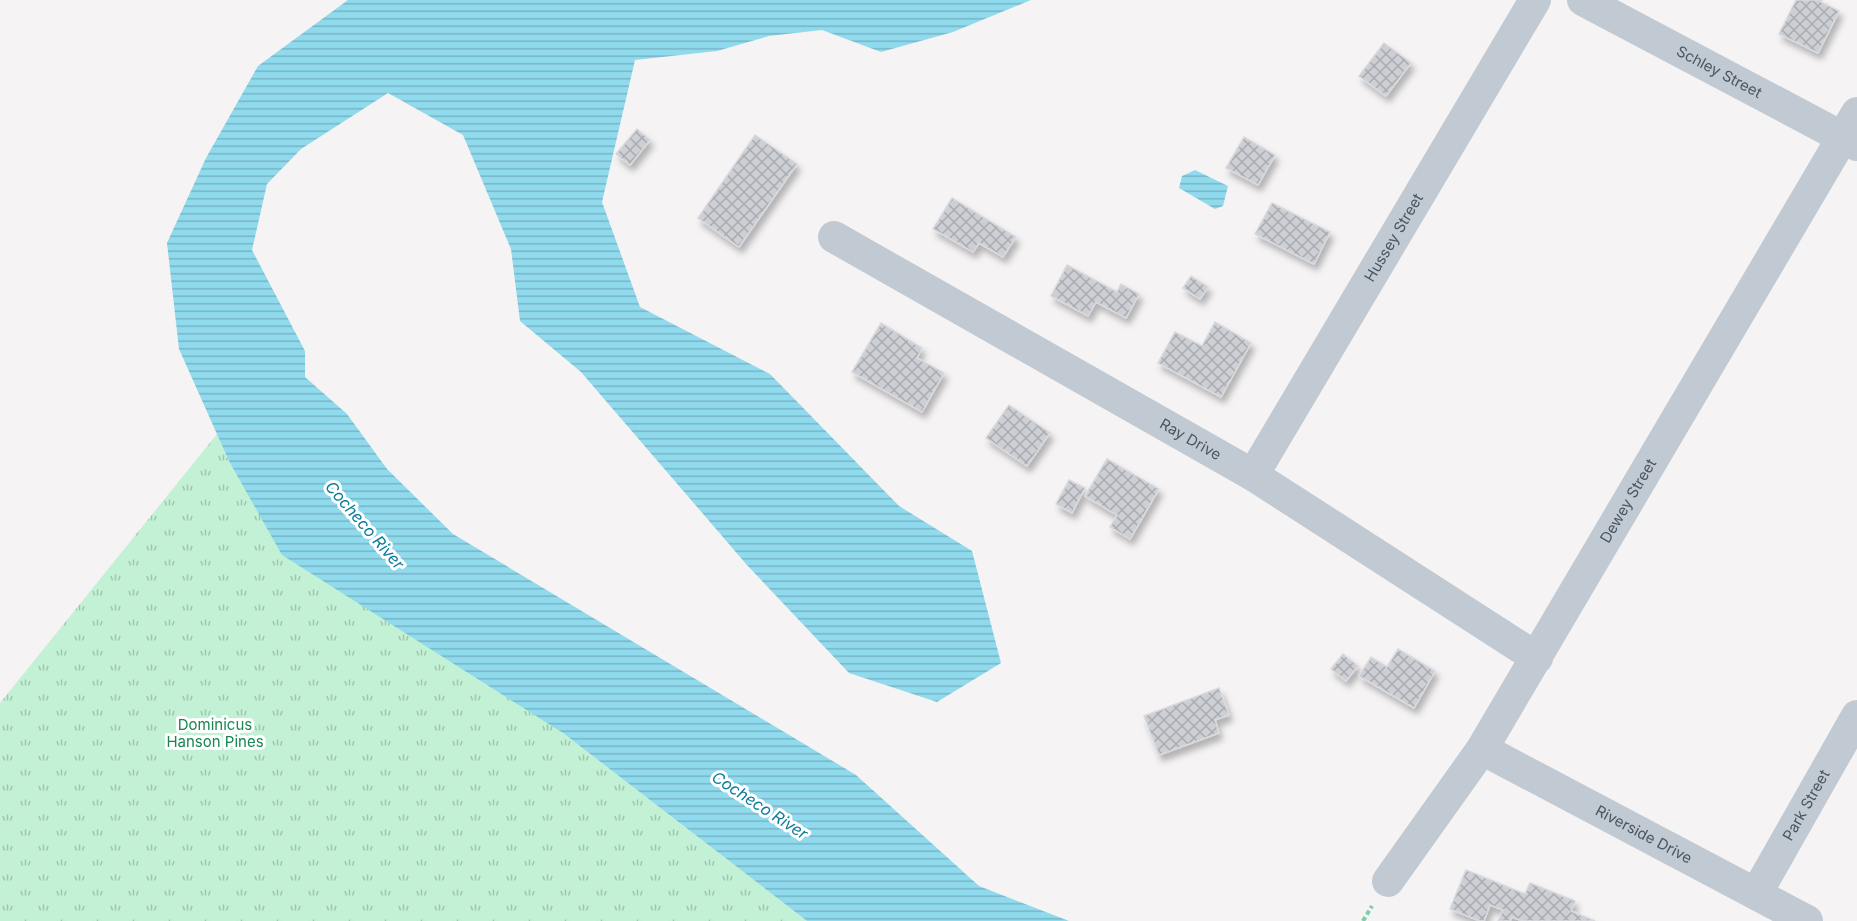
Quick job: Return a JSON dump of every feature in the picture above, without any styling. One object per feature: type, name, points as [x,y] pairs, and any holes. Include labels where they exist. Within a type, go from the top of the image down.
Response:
[{"type":"street","name":"Hussey Street","points":[[1253,475],[1535,0]]},
{"type":"street","name":"Schley Street","points":[[1583,0],[1852,132]]},
{"type":"street","name":"Dewey Street","points":[[1388,881],[1482,749],[1852,132]]},
{"type":"street","name":"Ray Drive","points":[[834,237],[1253,475],[1537,658]]},
{"type":"street","name":"Park Street","points":[[1756,894],[1857,716]]},
{"type":"street","name":"Riverside Drive","points":[[1482,749],[1807,921]]},
{"type":"green space","name":"Dominicus Hanson Pines","points":[[217,434],[229,461],[563,733],[807,921],[0,921],[0,703]]},
{"type":"water","name":"Cocheco River","points":[[348,0],[1031,0],[953,32],[881,52],[822,30],[769,36],[717,51],[635,60],[602,202],[640,307],[770,374],[899,506],[972,551],[1001,663],[937,702],[849,673],[747,565],[581,372],[520,321],[511,249],[463,135],[388,93],[301,149],[267,184],[252,250],[305,351],[305,377],[347,414],[387,469],[453,534],[856,775],[979,886],[1069,921],[807,921],[563,733],[282,555],[229,461],[179,349],[167,243],[206,158],[258,66]]},
{"type":"water","points":[[1195,170],[1228,186],[1223,206],[1215,209],[1179,188],[1182,176]]},
{"type":"building","points":[[1796,0],[1822,0],[1821,2],[1839,11],[1818,53],[1779,34]]},
{"type":"building","points":[[1384,43],[1411,63],[1386,96],[1359,76]]},
{"type":"building","points":[[637,129],[650,140],[630,165],[616,154]]},
{"type":"building","points":[[755,135],[797,164],[739,247],[698,218]]},
{"type":"building","points":[[1244,137],[1275,155],[1258,185],[1226,168]]},
{"type":"building","points":[[952,198],[1016,237],[1003,257],[979,243],[973,252],[933,229]]},
{"type":"building","points":[[1272,203],[1330,232],[1314,264],[1255,234]]},
{"type":"building","points":[[1067,265],[1117,292],[1121,284],[1139,294],[1126,318],[1096,302],[1088,316],[1051,296]]},
{"type":"building","points":[[1191,276],[1208,287],[1200,299],[1183,288]]},
{"type":"building","points":[[1215,322],[1251,343],[1221,397],[1158,363],[1175,332],[1202,346]]},
{"type":"building","points":[[881,323],[922,348],[917,358],[944,373],[922,412],[852,372]]},
{"type":"building","points":[[1009,405],[1050,433],[1027,466],[986,438]]},
{"type":"building","points":[[1107,459],[1159,489],[1130,539],[1110,527],[1117,515],[1085,496]]},
{"type":"building","points":[[1069,480],[1085,488],[1072,513],[1056,504]]},
{"type":"building","points":[[1398,649],[1435,671],[1414,708],[1359,676],[1371,657],[1387,667]]},
{"type":"building","points":[[1343,654],[1358,666],[1346,681],[1331,669]]},
{"type":"building","points":[[1219,688],[1229,715],[1215,720],[1219,733],[1159,755],[1144,716]]},
{"type":"building","points":[[1466,870],[1525,894],[1530,883],[1575,901],[1571,911],[1595,921],[1523,921],[1512,917],[1510,921],[1498,921],[1503,910],[1490,905],[1484,921],[1480,921],[1450,909]]}]
